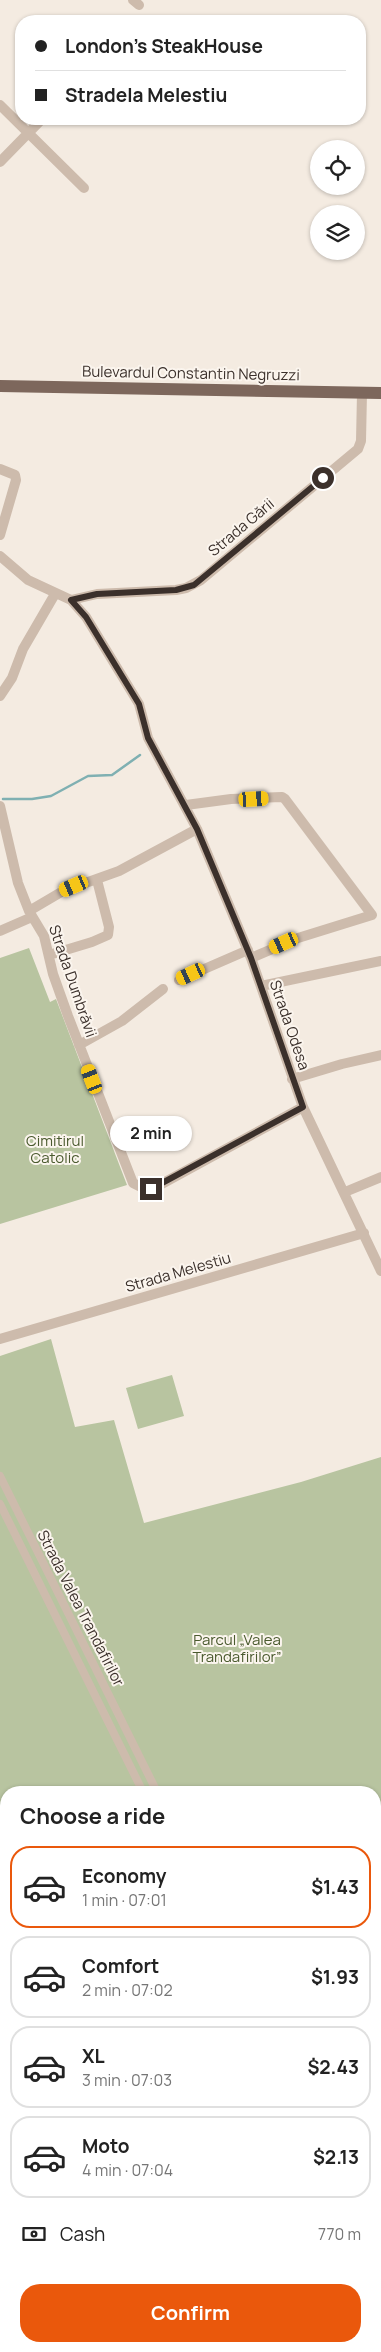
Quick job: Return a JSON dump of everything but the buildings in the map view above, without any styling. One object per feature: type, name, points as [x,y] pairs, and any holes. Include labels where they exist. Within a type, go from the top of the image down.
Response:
[{"type":"main road","name":"Bulevardul Constantin Negruzzi","points":[[0,386],[381,393]]},
{"type":"street","points":[[0,105],[15,119]]},
{"type":"street","points":[[21,125],[84,188]]},
{"type":"street","points":[[0,162],[36,125]]},
{"type":"street","name":"Strada Gării","points":[[71,600],[97,594],[176,590],[186,588],[201,580],[358,448],[361,440],[362,393]]},
{"type":"street","points":[[0,469],[12,474],[16,480],[0,535]]},
{"type":"street","name":"Strada Odesa","points":[[0,556],[20,574],[55,594],[71,600],[86,617],[139,704],[148,738],[197,829],[249,954],[303,1107],[381,1271]]},
{"type":"street","points":[[0,696],[12,678],[23,649],[55,594]]},
{"type":"street","points":[[179,980],[249,954],[372,915],[285,799],[230,799],[186,806]]},
{"type":"street","name":"Strada Dumbrăvii","points":[[0,806],[9,840],[14,870],[31,914],[44,936],[58,988],[130,1179],[140,1189],[156,1187],[303,1107]]},
{"type":"street","points":[[0,930],[31,914],[63,891],[119,871],[197,829]]},
{"type":"street","points":[[49,955],[108,935],[109,927],[97,880]]},
{"type":"street","points":[[261,986],[381,961]]},
{"type":"street","points":[[79,1045],[115,1025],[163,989]]},
{"type":"street","points":[[292,1079],[342,1064],[381,1056]]},
{"type":"street","points":[[344,1192],[381,1177]]},
{"type":"street","name":"Strada Melestiu","points":[[0,1339],[364,1233]]},
{"type":"street","name":"Strada Valea Trandafirilor","points":[[0,1476],[155,1786]]},
{"type":"street","name":"Strada Valea Trandafirilor","points":[[0,1504],[141,1786]]},
{"type":"street","points":[[126,1757],[137,1752]]},
{"type":"green space","name":"Cimitirul Catolic","points":[[29,948],[50,1002],[56,999],[127,1185],[0,1224],[0,958]]},
{"type":"green space","name":"Parcul „Valea Trandafirilor”","points":[[51,1339],[75,1427],[114,1420],[144,1523],[301,1482],[381,1457],[381,1786],[0,1786],[0,1356]]},
{"type":"green space","points":[[172,1375],[184,1416],[138,1429],[126,1388]]},
{"type":"waterway","points":[[3,799],[32,799],[51,796],[88,776],[112,775],[140,755]]},
{"type":"route","points":[[151,1189],[303,1107],[251,958],[197,829],[148,738],[139,704],[86,617],[71,600],[97,594],[176,590],[194,585],[323,478]]}]
